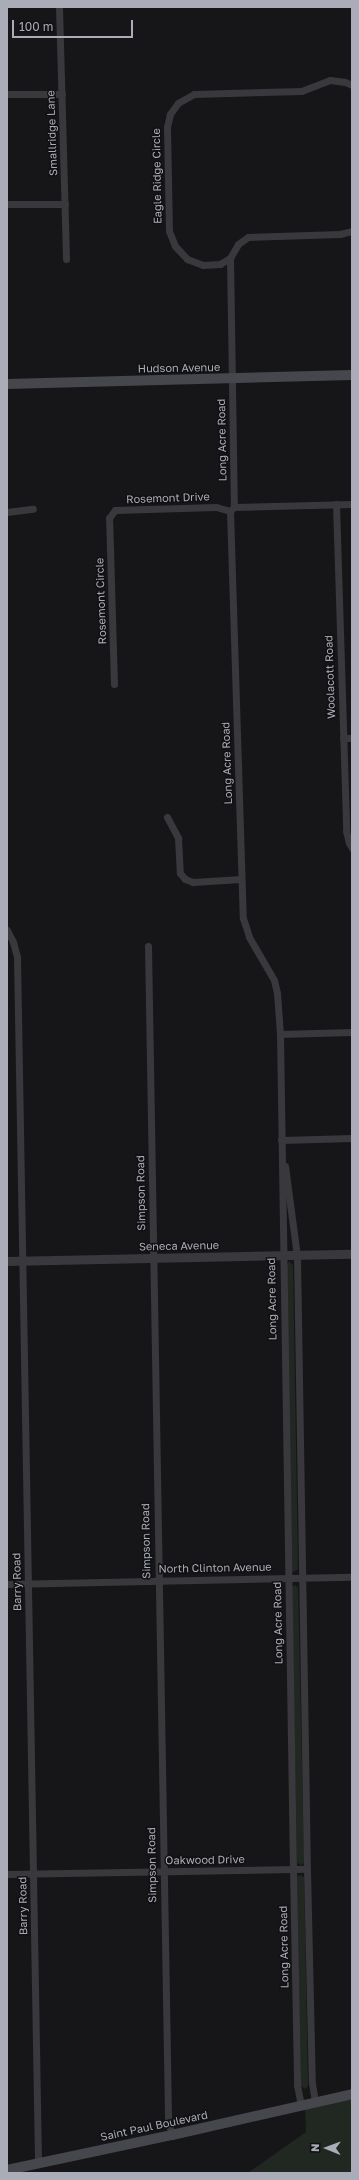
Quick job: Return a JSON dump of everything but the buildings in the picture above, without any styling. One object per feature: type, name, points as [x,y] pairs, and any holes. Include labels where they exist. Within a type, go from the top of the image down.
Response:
[{"type":"main road","name":"Hudson Avenue","points":[[7,384],[352,375]]},
{"type":"main road","name":"Saint Paul Boulevard","points":[[7,2170],[172,2136],[352,2094]]},
{"type":"street","name":"Smallridge Lane","points":[[59,7],[66,259]]},
{"type":"street","name":"Eagle Ridge Circle","points":[[230,258],[212,265],[193,262],[180,253],[171,238],[169,231],[167,128],[173,108],[182,99],[201,92],[302,90],[330,80],[352,84]]},
{"type":"street","points":[[7,94],[62,94]]},
{"type":"street","points":[[7,204],[65,204]]},
{"type":"street","points":[[233,379],[230,258],[238,244],[248,237],[340,234],[352,231]]},
{"type":"street","name":"Long Acre Road","points":[[233,379],[232,509],[243,918],[245,928],[274,980],[277,993],[280,1034],[281,1140],[290,1256],[302,1578],[312,2083],[307,2104]]},
{"type":"street","name":"Woolacott Road","points":[[336,504],[346,830],[348,843],[352,848]]},
{"type":"street","name":"Rosemont Drive","points":[[109,518],[115,510],[216,507],[232,509],[352,504]]},
{"type":"street","points":[[7,512],[33,509]]},
{"type":"street","name":"Rosemont Circle","points":[[109,518],[114,684]]},
{"type":"street","points":[[343,738],[352,738]]},
{"type":"street","points":[[167,817],[178,838],[180,873],[185,879],[193,882],[241,879]]},
{"type":"street","name":"Barry Road","points":[[7,930],[13,942],[17,957],[38,2163]]},
{"type":"street","name":"Simpson Road","points":[[148,946],[157,1580],[168,2121],[172,2136]]},
{"type":"street","points":[[280,1034],[352,1032]]},
{"type":"street","points":[[281,1140],[352,1138]]},
{"type":"street","name":"Long Acre Road","points":[[281,1140],[290,1256],[288,1578],[297,2085],[307,2104]]},
{"type":"street","name":"Seneca Avenue","points":[[7,1261],[352,1254]]},
{"type":"street","name":"North Clinton Avenue","points":[[7,1584],[352,1577]]},
{"type":"street","name":"Oakwood Drive","points":[[7,1874],[307,1869]]},
{"type":"shaded area","points":[[289,1262],[293,1265],[298,1569],[294,1572],[291,1570],[286,1265]]},
{"type":"shaded area","points":[[295,1585],[298,1588],[304,1863],[301,1865],[297,1863],[292,1588]]},
{"type":"shaded area","points":[[300,1875],[304,1877],[308,2086],[305,2089],[301,2086],[297,1877]]},
{"type":"shaded area","points":[[352,2094],[352,2173],[248,2173],[306,2132],[305,2105]]}]
